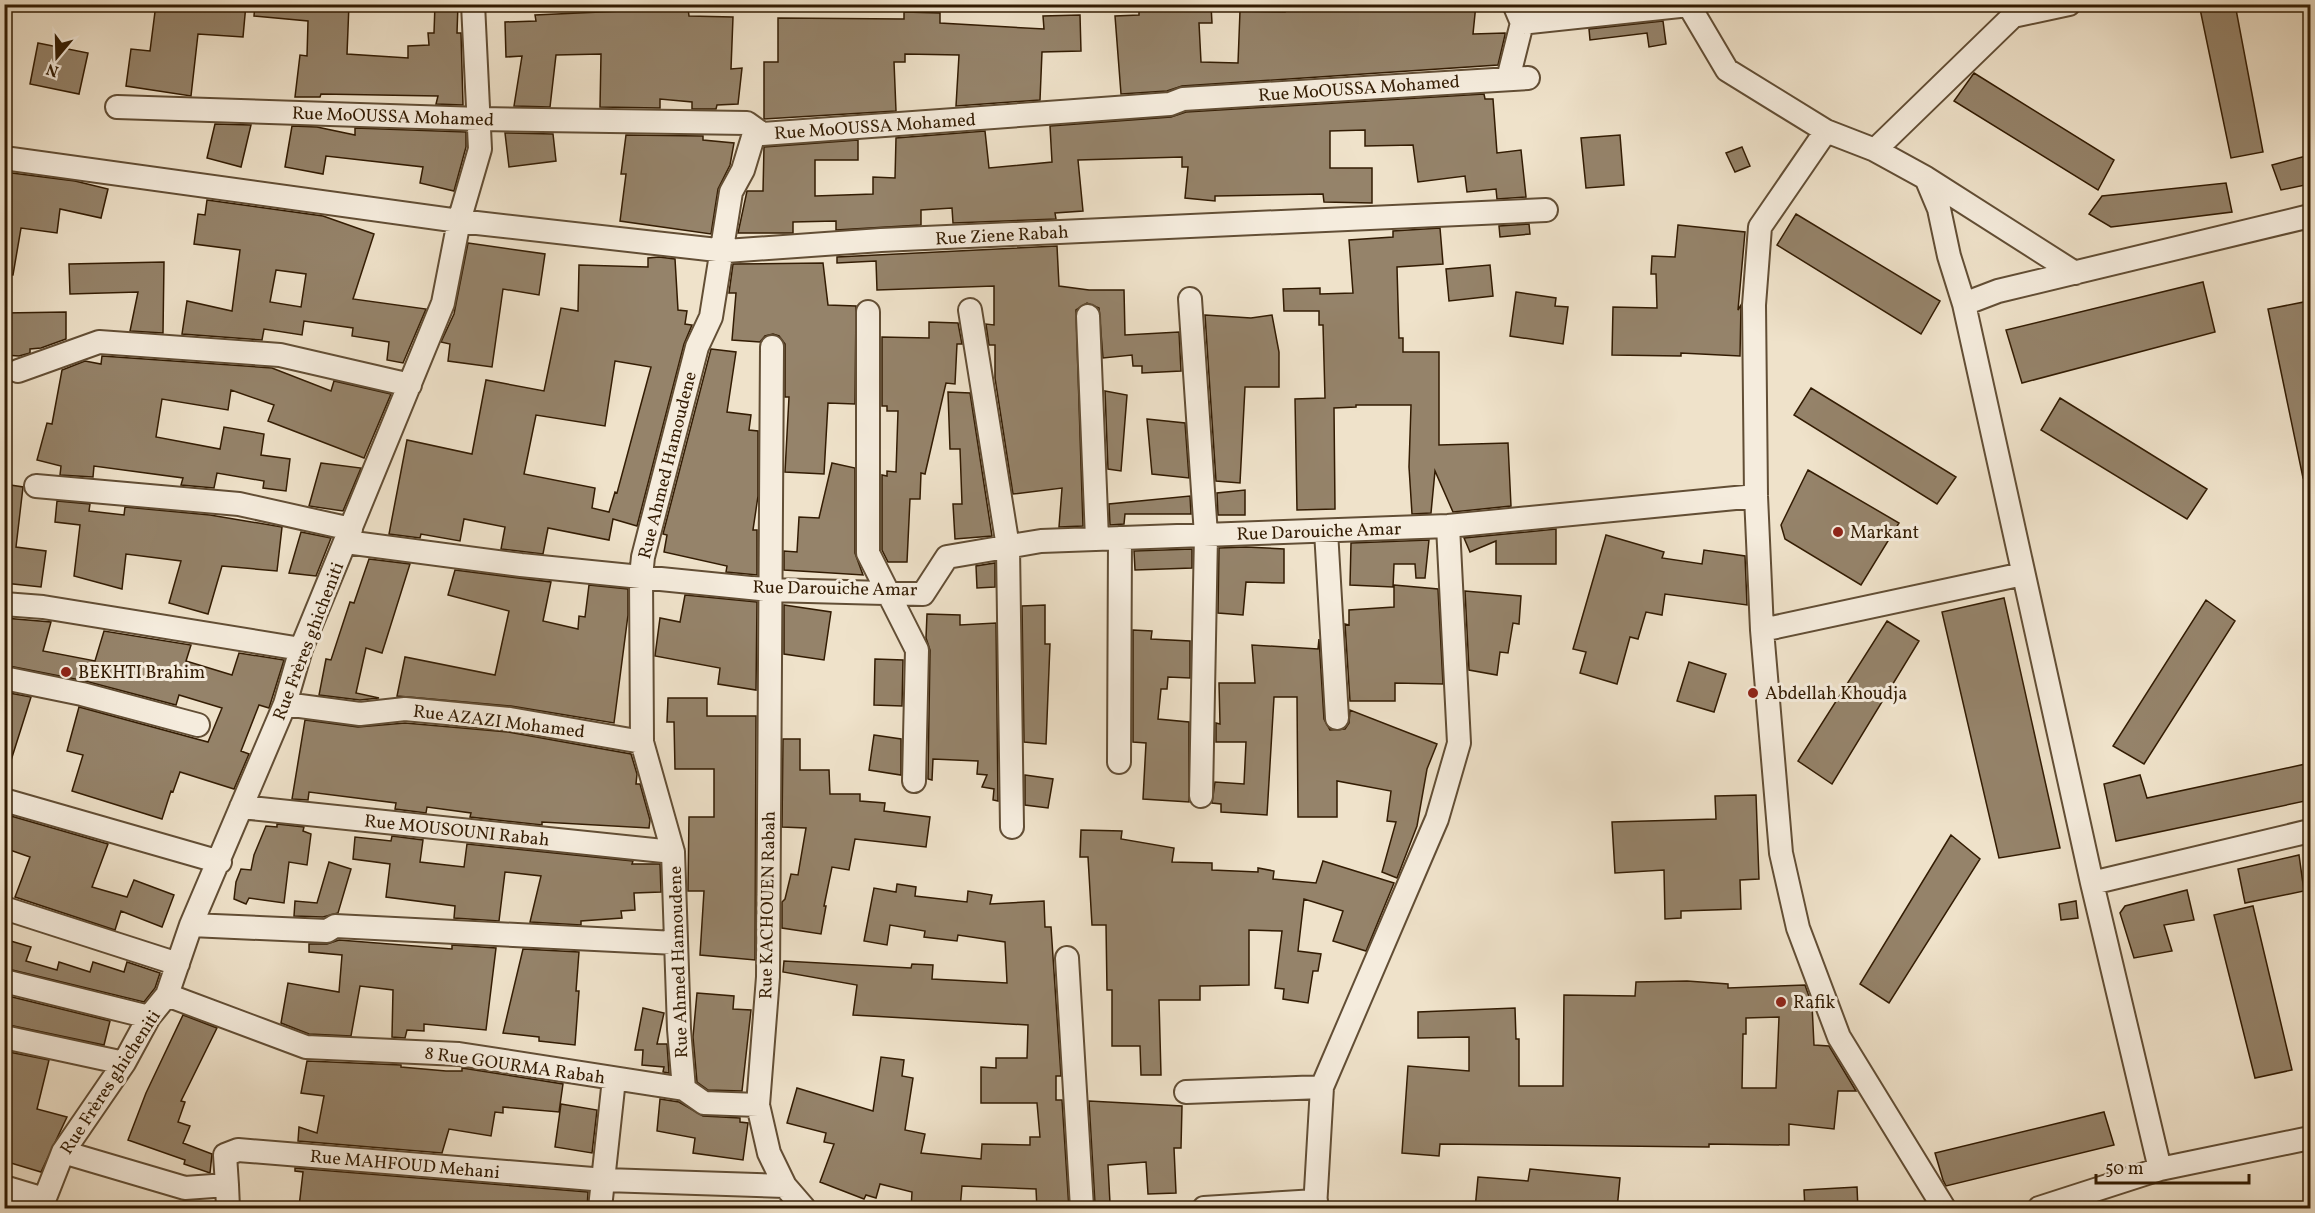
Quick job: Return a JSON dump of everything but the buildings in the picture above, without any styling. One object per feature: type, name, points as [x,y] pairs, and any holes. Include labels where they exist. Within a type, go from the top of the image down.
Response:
[{"type":"street","name":"Rue Frères ghicheniti","points":[[43,1204],[63,1152],[124,1063],[149,1017],[167,995],[191,925],[220,862],[285,704],[301,649],[349,536],[442,303],[459,221],[480,149],[473,4]]},
{"type":"street","points":[[1875,150],[2013,16],[2069,4]]},
{"type":"street","points":[[1518,14],[1688,5],[1727,70],[1826,131],[1875,150],[1926,178],[2074,273]]},
{"type":"street","name":"Rue MoOUSSA Mohamed","points":[[117,107],[480,119],[747,123],[762,134],[1170,104],[1183,99],[1518,78],[1518,14]]},
{"type":"street","points":[[1826,131],[1760,227],[1754,305],[1756,496],[1762,630],[1781,853],[1798,928],[1839,1037],[1944,1209]]},
{"type":"street","name":"Rue Ahmed Hamoudene","points":[[684,1089],[673,852],[642,742],[641,576],[697,347],[711,317],[731,192],[743,170],[753,137]]},
{"type":"street","name":"Rue Ziene Rabah","points":[[4,158],[459,221],[722,251],[881,240],[1546,210]]},
{"type":"street","points":[[1926,178],[1939,209],[1949,256],[1964,304],[2092,883],[2160,1169]]},
{"type":"street","points":[[1964,304],[1998,291],[2310,216]]},
{"type":"street","points":[[1190,299],[1206,536],[1201,796]]},
{"type":"street","points":[[970,310],[1008,547],[1012,827]]},
{"type":"street","points":[[868,312],[868,554],[917,650],[914,781]]},
{"type":"street","points":[[1088,316],[1097,539]]},
{"type":"street","points":[[18,371],[99,342],[280,355],[410,385]]},
{"type":"street","name":"Rue KACHOUEN Rabah","points":[[772,347],[768,977],[758,1105],[769,1153],[785,1186],[804,1209]]},
{"type":"street","name":"Rue Darouiche Amar","points":[[36,486],[239,504],[349,536],[521,565],[770,590],[922,594],[947,557],[1041,541],[1448,526],[1756,496]]},
{"type":"street","points":[[1204,1209],[1315,1205],[1322,1087],[1437,819],[1459,743],[1448,526]]},
{"type":"street","points":[[1326,531],[1337,718]]},
{"type":"street","points":[[1119,762],[1120,538]]},
{"type":"street","points":[[1762,630],[2023,574]]},
{"type":"street","points":[[4,604],[43,607],[301,649]]},
{"type":"street","points":[[4,678],[82,694],[198,725]]},
{"type":"street","name":"Rue AZAZI Mohamed","points":[[285,704],[360,714],[405,710],[510,719],[642,742]]},
{"type":"street","points":[[4,800],[220,862]]},
{"type":"street","name":"Rue MOUSOUNI Rabah","points":[[241,807],[673,852]]},
{"type":"street","points":[[2092,883],[2310,831]]},
{"type":"street","points":[[4,908],[178,964]]},
{"type":"street","points":[[191,925],[327,931],[335,926],[676,943]]},
{"type":"street","points":[[1067,958],[1082,1209]]},
{"type":"street","points":[[4,981],[149,1017]]},
{"type":"street","name":"8 Rue GOURMA Rabah","points":[[167,995],[306,1047],[459,1054],[684,1089],[704,1103],[758,1105]]},
{"type":"street","points":[[4,1037],[124,1063]]},
{"type":"street","points":[[600,1209],[605,1180],[614,1079]]},
{"type":"street","points":[[1186,1092],[1322,1087]]},
{"type":"street","points":[[2039,1209],[2160,1169],[2310,1138]]},
{"type":"street","name":"Rue MAHFOUD Mehani","points":[[227,1185],[225,1155],[238,1150],[605,1180],[785,1186]]},
{"type":"street","points":[[63,1152],[185,1188],[227,1185],[228,1209]]},
{"type":"street","points":[[4,1187],[43,1204]]},
{"type":"place","name":"Markant","points":[[1838,532]]},
{"type":"place","name":"BEKHTI Brahim","points":[[66,672]]},
{"type":"place","name":"Abdellah Khoudja","points":[[1753,693]]},
{"type":"place","name":"Rafik","points":[[1781,1002]]}]
